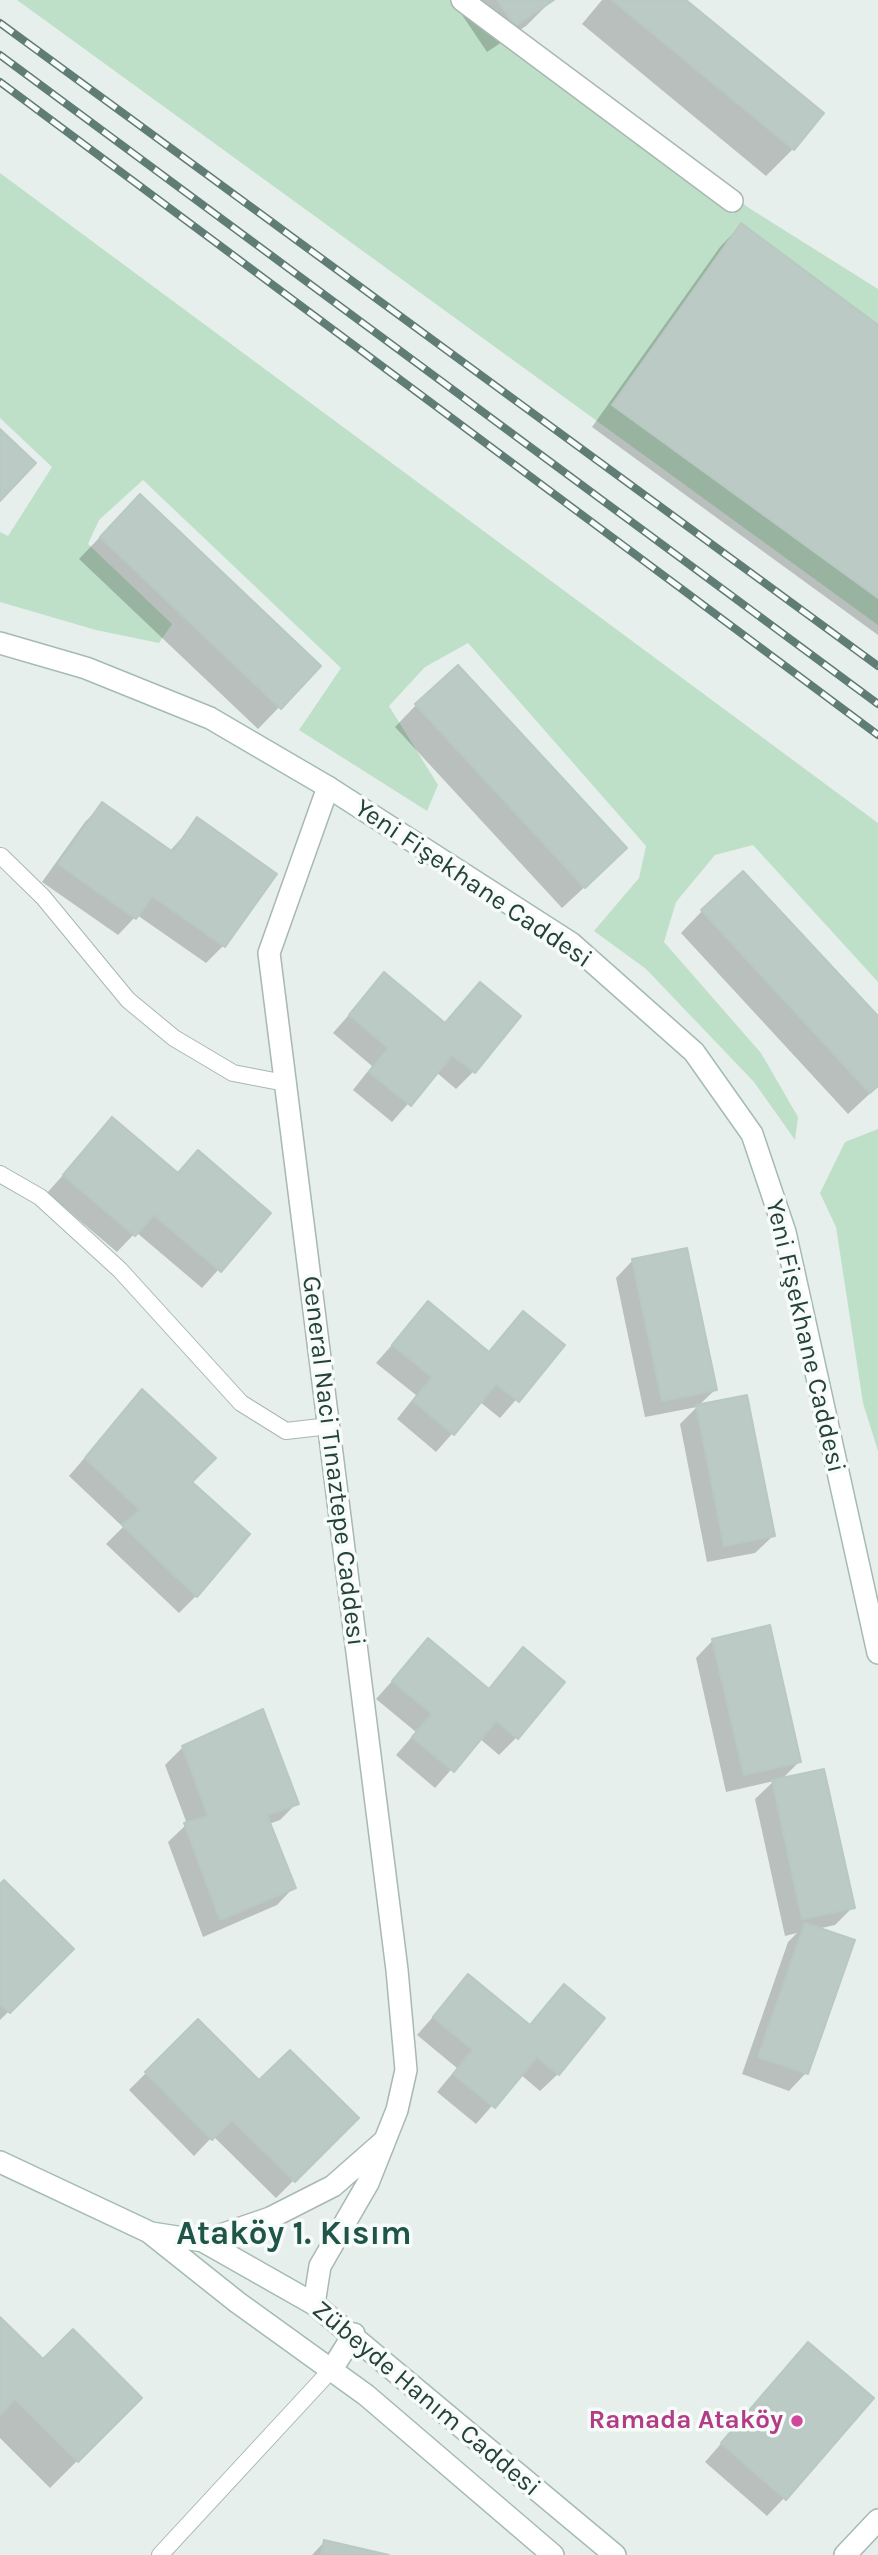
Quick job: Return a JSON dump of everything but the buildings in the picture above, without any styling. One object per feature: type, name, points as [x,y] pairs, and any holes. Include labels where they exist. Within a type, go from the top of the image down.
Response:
[{"type":"street","points":[[463,0],[732,201]]},
{"type":"street","name":"Yeni Fişekhane Caddesi","points":[[0,643],[86,668],[210,718],[328,788],[571,943],[694,1052],[752,1133],[785,1232],[878,1653]]},
{"type":"street","name":"General Naci Tınaztepe Caddesi","points":[[314,2304],[320,2266],[368,2183],[397,2110],[406,2070],[396,1956],[269,953],[328,788]]},
{"type":"street","points":[[203,2241],[270,2218],[333,2186],[384,2141]]},
{"type":"street","name":"Zübeyde Hanım Caddesi","points":[[0,2162],[149,2232],[237,2302],[332,2369],[553,2555]]},
{"type":"street","name":"Zübeyde Hanım Caddesi","points":[[149,2232],[203,2241],[314,2304],[354,2334],[615,2555]]},
{"type":"street","points":[[332,2369],[354,2334]]},
{"type":"street","points":[[845,2555],[878,2520]]},
{"type":"lane","points":[[1,856],[43,897],[128,1000],[174,1038],[233,1073],[285,1083]]},
{"type":"lane","points":[[0,1174],[40,1197],[120,1270],[241,1403],[286,1431],[329,1426]]},
{"type":"lane","points":[[160,2555],[332,2369]]},
{"type":"green space","points":[[17,0],[478,0],[749,208],[878,289],[878,625]]},
{"type":"green space","points":[[0,173],[878,823],[878,982],[753,845],[715,855],[676,902],[664,942],[761,1053],[798,1117],[795,1140],[754,1082],[646,969],[594,931],[639,878],[646,846],[468,643],[425,667],[389,706],[438,785],[427,811],[299,730],[341,668],[143,480],[99,520],[88,544],[172,624],[159,643],[96,630],[0,602],[0,532],[8,536],[52,467],[0,418]]},
{"type":"green space","points":[[878,1129],[878,1451],[863,1403],[836,1227],[820,1193],[845,1142]]},
{"type":"railway","points":[[0,23],[878,666]]},
{"type":"railway","points":[[0,55],[878,704]]},
{"type":"railway","points":[[0,82],[878,735]]},
{"type":"place","name":"Ramada Ataköy","points":[[797,2421]]},
{"type":"district","name":"Ataköy 1. Kısım","points":[[294,2235]]}]
